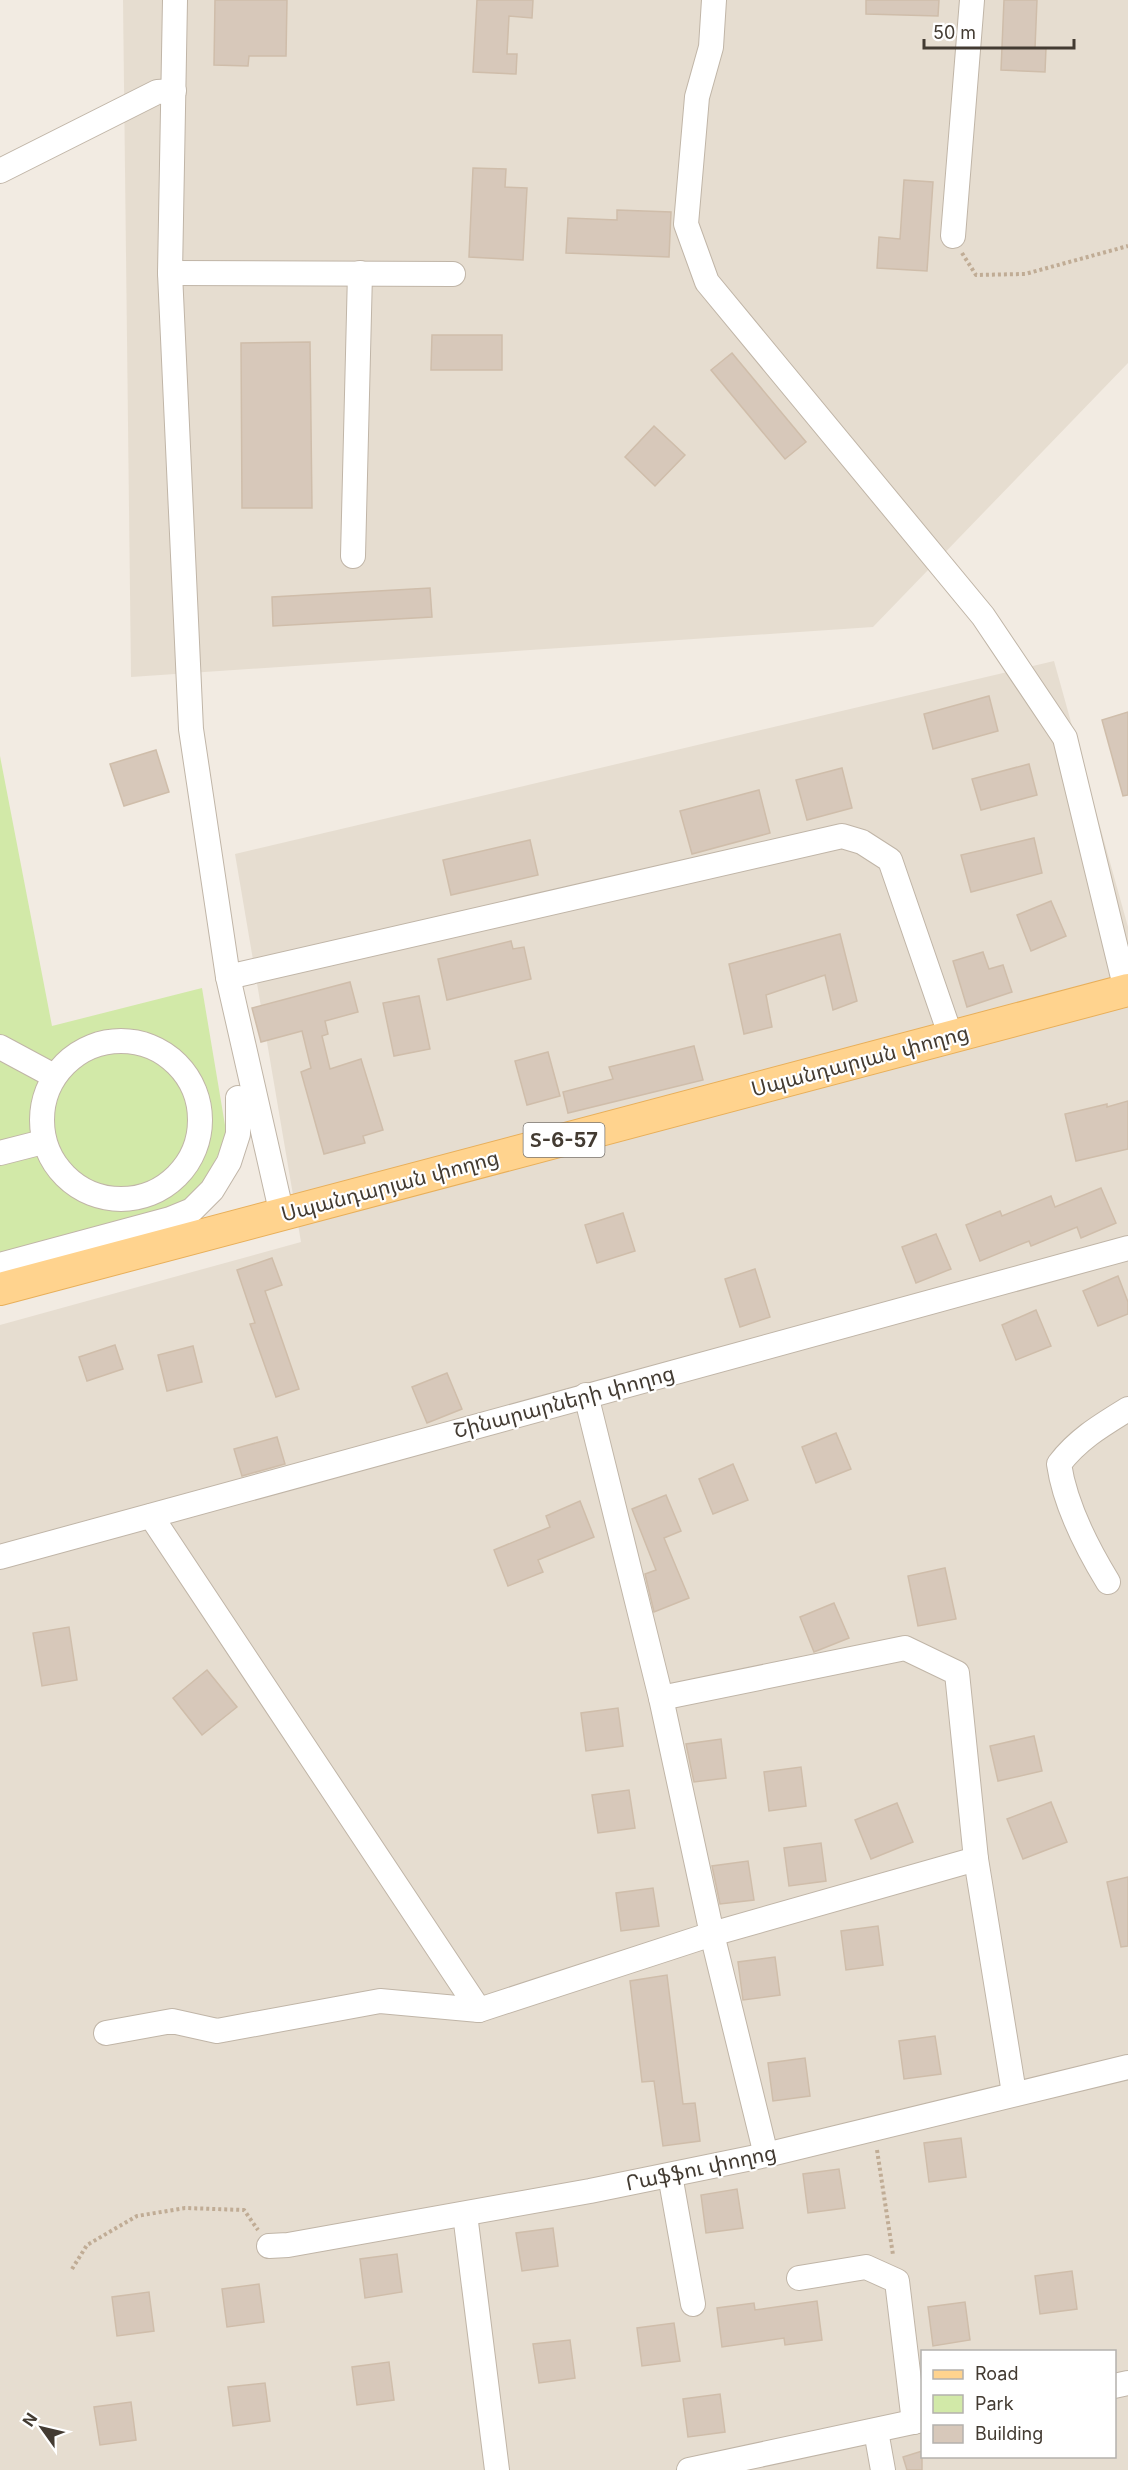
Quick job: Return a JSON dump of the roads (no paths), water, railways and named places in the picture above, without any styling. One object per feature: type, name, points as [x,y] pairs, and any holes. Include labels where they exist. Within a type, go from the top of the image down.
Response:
[{"type":"main road","name":"Սպանդարյան փողոց","points":[[0,1290],[1127,990]]},
{"type":"street","points":[[175,0],[170,273],[191,729],[228,977],[282,1215]]},
{"type":"street","points":[[714,0],[711,47],[697,97],[686,224],[707,282],[983,616],[1065,738],[1127,990]]},
{"type":"street","points":[[953,236],[972,0]]},
{"type":"street","points":[[0,171],[157,92],[174,91]]},
{"type":"street","points":[[170,273],[453,274]]},
{"type":"street","points":[[353,556],[360,273]]},
{"type":"street","points":[[228,977],[842,836],[862,842],[890,860],[951,1037]]},
{"type":"street","points":[[138,1041],[180,1065],[201,1108],[194,1156],[160,1191],[124,1199],[113,1201],[69,1182],[43,1142],[41,1108],[54,1076],[90,1045],[138,1041]]},
{"type":"street","points":[[0,1047],[54,1076]]},
{"type":"street","points":[[0,1265],[170,1219],[192,1210],[212,1190],[229,1162],[238,1134],[238,1098]]},
{"type":"street","points":[[0,1154],[43,1142]]},
{"type":"street","points":[[124,1199],[128,1230]]},
{"type":"street","name":"Շինարարների փողոց","points":[[0,1557],[1128,1248]]},
{"type":"street","points":[[586,1395],[661,1698],[712,1934],[766,2155]]},
{"type":"street","points":[[1108,1582],[1094,1559],[1063,1489],[1059,1464],[1071,1448],[1089,1433],[1128,1409]]},
{"type":"street","points":[[151,1516],[479,2010]]},
{"type":"street","points":[[661,1698],[905,1648],[957,1673],[976,1859],[1014,2093]]},
{"type":"street","points":[[106,2033],[171,2021],[217,2031],[380,2001],[479,2010],[712,1934],[976,1859]]},
{"type":"street","name":"Րաֆֆու փողոց","points":[[269,2246],[288,2245],[465,2214],[766,2155],[1128,2067]]},
{"type":"street","points":[[670,2175],[693,2304]]},
{"type":"street","points":[[465,2214],[497,2470]]},
{"type":"street","points":[[690,2470],[918,2421],[897,2282],[866,2267],[799,2278]]},
{"type":"street","points":[[876,2431],[883,2470]]}]
